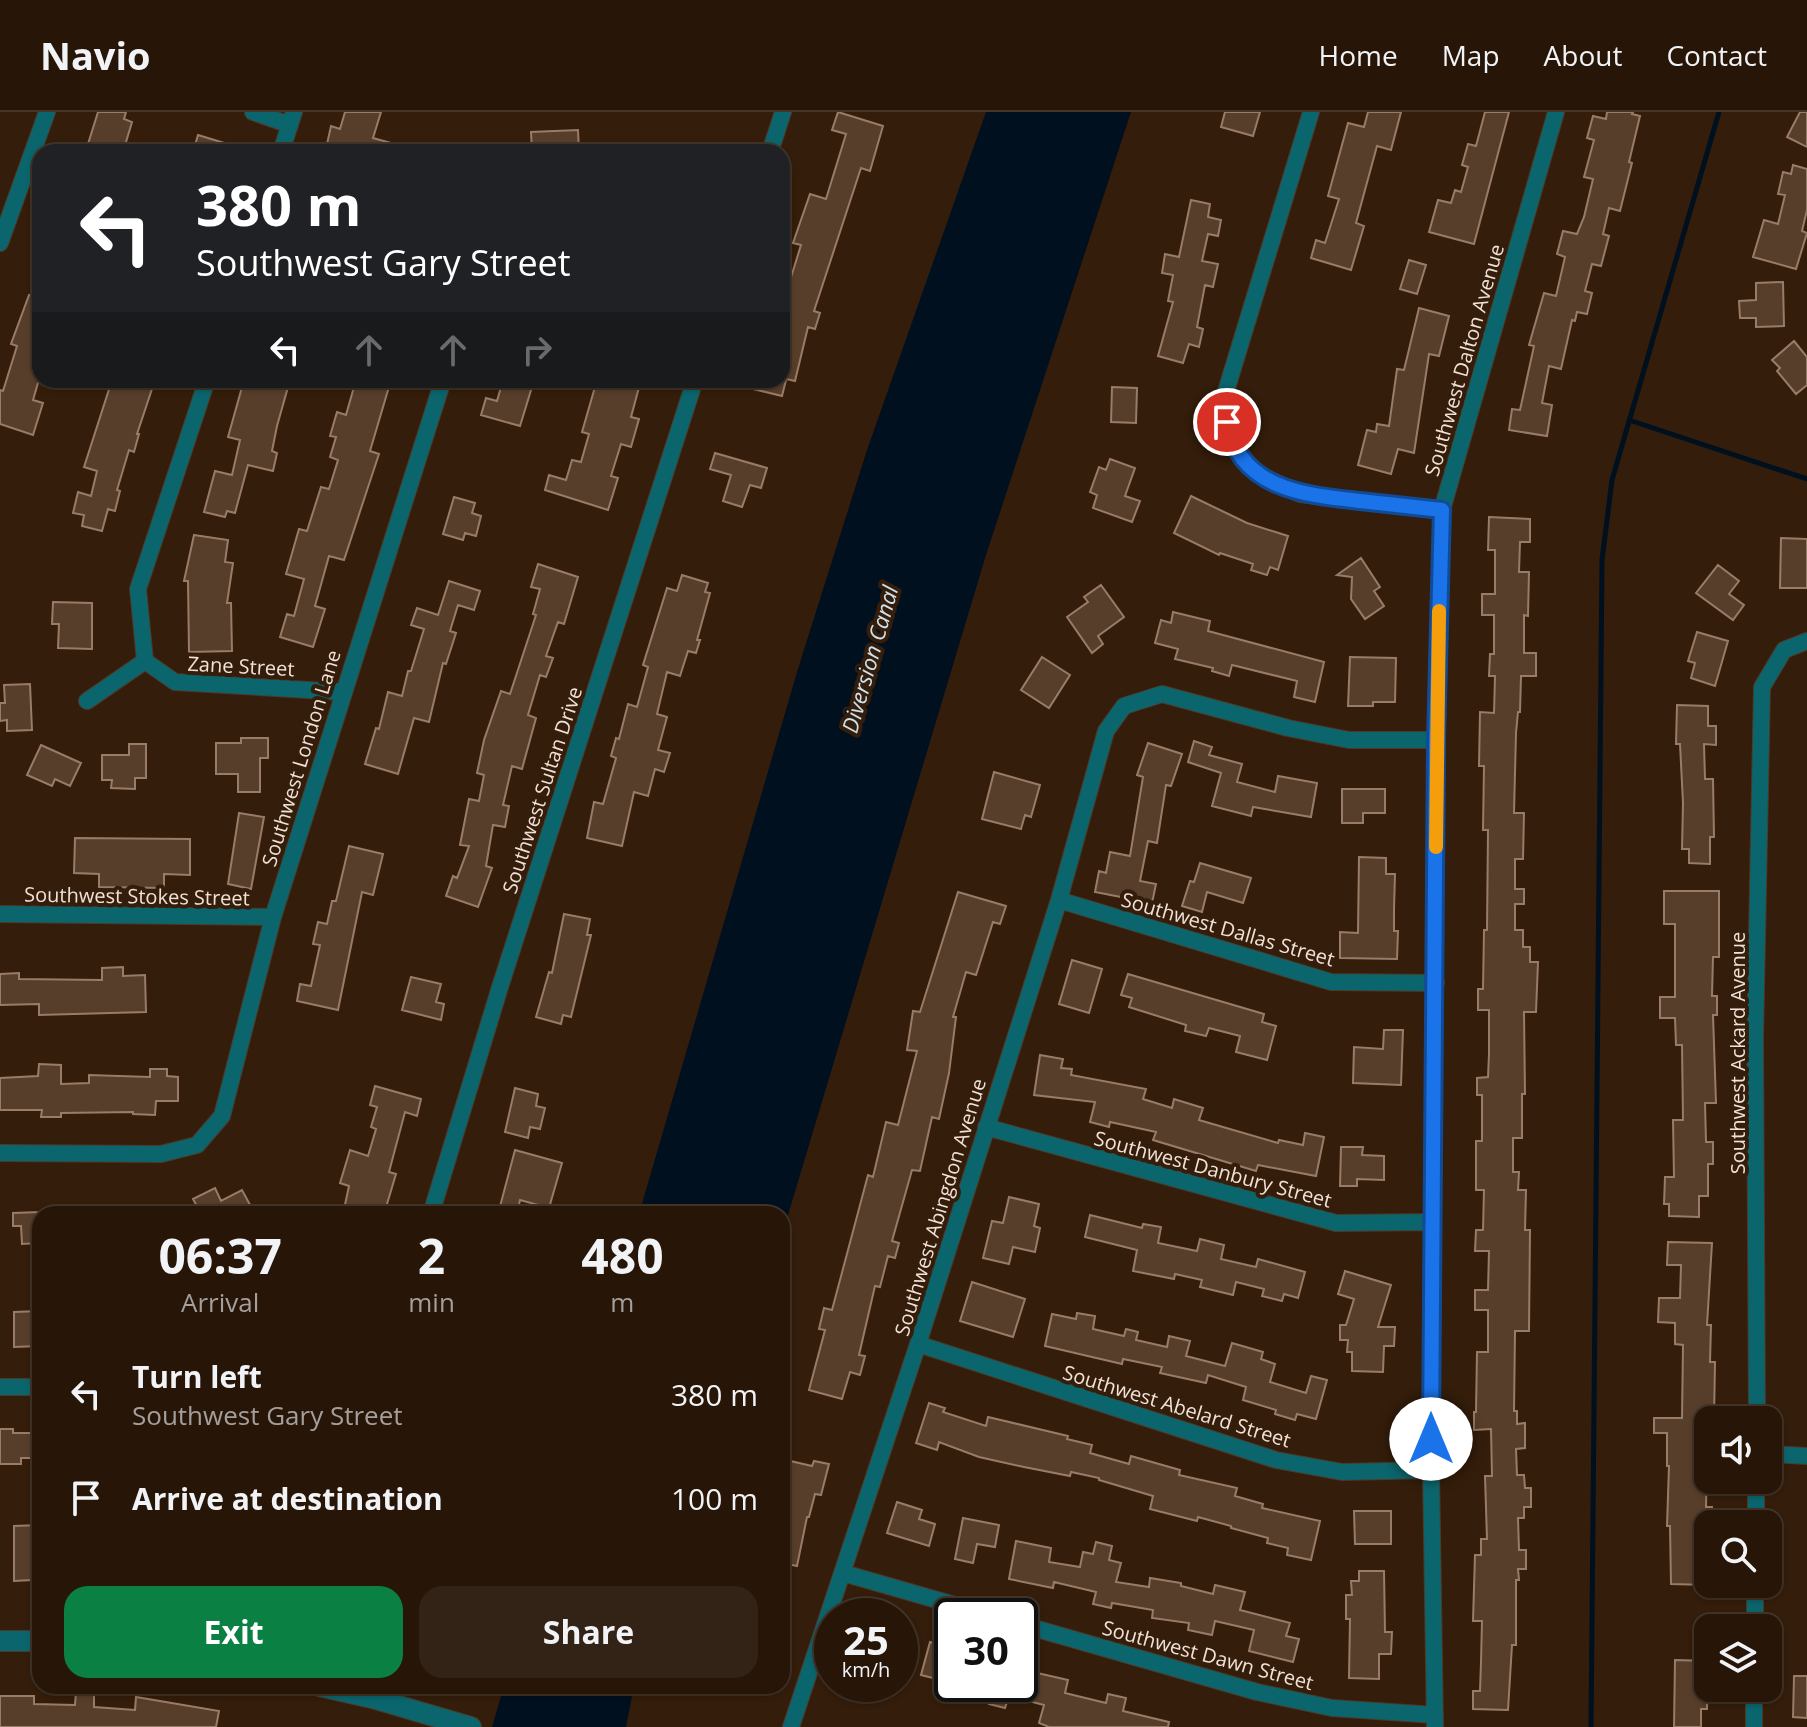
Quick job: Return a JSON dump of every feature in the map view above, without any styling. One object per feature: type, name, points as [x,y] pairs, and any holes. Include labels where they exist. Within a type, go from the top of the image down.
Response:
[{"type":"street","points":[[36,144],[47,112]]},
{"type":"street","points":[[253,112],[292,118],[284,144]]},
{"type":"street","points":[[773,144],[783,112]]},
{"type":"street","points":[[1311,112],[1223,401],[1231,443],[1256,473],[1300,494],[1442,510]]},
{"type":"street","name":"Southwest Dalton Avenue","points":[[1435,1721],[1431,1470],[1436,740],[1442,510],[1556,112]]},
{"type":"street","points":[[0,243],[32,154]]},
{"type":"street","points":[[87,701],[145,661],[138,589],[204,388]]},
{"type":"street","name":"Southwest London Lane","points":[[0,1153],[161,1154],[197,1145],[222,1116],[273,917],[440,388]]},
{"type":"street","name":"Southwest Sultan Drive","points":[[433,1206],[500,987],[692,388]]},
{"type":"street","name":"Southwest Ackard Avenue","points":[[1757,1406],[1755,1037],[1762,687],[1784,650],[1807,641]]},
{"type":"street","name":"Zane Street","points":[[145,661],[175,682],[342,692]]},
{"type":"street","name":"Southwest Abingdon Avenue","points":[[793,1725],[1059,900],[1106,731],[1124,706],[1162,694],[1288,728],[1349,740],[1436,740]]},
{"type":"street","name":"Southwest Dallas Street","points":[[1059,900],[1331,982],[1436,983]]},
{"type":"street","name":"Southwest Stokes Street","points":[[0,914],[273,917]]},
{"type":"street","name":"Southwest Danbury Street","points":[[986,1127],[1336,1223],[1433,1222]]},
{"type":"street","name":"Southwest Abelard Street","points":[[918,1344],[1276,1460],[1342,1472],[1431,1470]]},
{"type":"street","points":[[0,1387],[32,1387]]},
{"type":"street","points":[[1782,1455],[1807,1456]]},
{"type":"street","points":[[843,1573],[934,1599]]},
{"type":"street","name":"Southwest Dawn Street","points":[[1038,1629],[1257,1692],[1332,1708],[1435,1721]]},
{"type":"street","points":[[0,1641],[32,1641]]},
{"type":"street","points":[[349,1694],[471,1727]]},
{"type":"street","points":[[1754,1702],[1754,1727]]},
{"type":"water","name":"Diversion Canal","points":[[986,112],[1131,112],[986,555],[790,1208],[641,1206],[797,672],[867,450]]},
{"type":"water","points":[[502,1694],[632,1694],[626,1727],[492,1727]]},
{"type":"building","points":[[98,112],[126,112],[124,119],[132,122],[125,144],[88,144]]},
{"type":"building","points":[[345,112],[381,112],[373,138],[395,144],[327,144],[331,126],[340,129]]},
{"type":"building","points":[[838,112],[883,126],[870,171],[861,168],[814,311],[820,313],[815,329],[808,327],[795,381],[790,380],[790,281],[801,245],[793,243],[810,194],[826,199],[846,134],[832,130]]},
{"type":"building","points":[[1225,112],[1260,112],[1253,136],[1221,127]]},
{"type":"building","points":[[1368,112],[1401,112],[1391,150],[1377,146],[1356,223],[1364,226],[1351,270],[1311,258],[1316,240],[1325,243],[1339,199],[1328,196],[1348,123],[1364,127]]},
{"type":"building","points":[[1485,112],[1509,112],[1474,244],[1429,232],[1438,200],[1451,203],[1455,190],[1461,192],[1468,167],[1462,165],[1468,144],[1476,146]]},
{"type":"building","points":[[1607,112],[1633,112],[1640,116],[1620,211],[1609,208],[1603,234],[1609,236],[1601,266],[1592,264],[1585,291],[1592,293],[1587,314],[1577,312],[1575,321],[1572,320],[1561,369],[1549,366],[1542,403],[1552,405],[1547,436],[1509,430],[1512,409],[1520,410],[1534,346],[1529,345],[1544,293],[1556,296],[1565,257],[1557,254],[1563,231],[1577,234],[1584,217],[1593,179],[1584,177],[1594,140],[1587,138],[1593,116],[1606,119]]},
{"type":"building","points":[[1800,112],[1807,112],[1807,147],[1787,137]]},
{"type":"building","points":[[578,130],[579,144],[532,144],[531,132]]},
{"type":"building","points":[[198,135],[228,144],[195,144]]},
{"type":"building","points":[[1793,165],[1807,169],[1807,210],[1802,231],[1807,233],[1796,269],[1753,257],[1764,220],[1778,224],[1785,195],[1778,194],[1783,172],[1791,174]]},
{"type":"building","points":[[1191,200],[1210,204],[1208,217],[1221,220],[1218,236],[1208,234],[1202,261],[1218,264],[1213,287],[1205,285],[1197,327],[1203,329],[1199,347],[1189,344],[1183,363],[1158,356],[1173,302],[1168,301],[1173,275],[1162,273],[1165,254],[1179,257]]},
{"type":"building","points":[[1409,260],[1426,265],[1417,294],[1400,289]]},
{"type":"building","points":[[1783,282],[1784,326],[1756,327],[1756,318],[1740,318],[1739,301],[1756,300],[1756,283]]},
{"type":"building","points":[[29,295],[32,296],[32,388],[36,388],[33,400],[43,403],[33,435],[0,424],[0,390],[3,391],[17,346],[11,344]]},
{"type":"building","points":[[1419,308],[1449,316],[1439,356],[1429,354],[1414,453],[1398,449],[1391,474],[1358,465],[1367,430],[1376,432],[1377,424],[1389,426],[1397,369],[1404,370]]},
{"type":"building","points":[[1794,341],[1807,357],[1807,385],[1796,394],[1772,360]]},
{"type":"building","points":[[1112,387],[1137,388],[1136,423],[1111,422]]},
{"type":"building","points":[[109,388],[152,388],[134,452],[129,450],[117,490],[120,491],[115,511],[108,509],[102,531],[82,526],[84,515],[73,513],[78,492],[91,496],[97,471],[84,467]]},
{"type":"building","points":[[242,388],[288,388],[272,451],[277,453],[273,471],[248,465],[235,513],[227,511],[225,517],[204,512],[215,471],[232,475],[240,440],[228,437]]},
{"type":"building","points":[[354,388],[389,388],[370,451],[379,454],[344,560],[329,556],[315,606],[325,609],[313,647],[280,637],[287,614],[294,616],[304,579],[286,574],[299,529],[307,531],[321,487],[329,489],[338,460],[330,457],[336,437],[330,436],[337,412],[346,415]]},
{"type":"building","points":[[501,388],[532,388],[520,426],[481,415],[486,398],[497,401]]},
{"type":"building","points":[[595,388],[639,388],[631,417],[639,419],[631,447],[621,444],[611,476],[618,478],[608,510],[545,490],[549,475],[566,480],[572,460],[581,462],[589,434],[582,432]]},
{"type":"building","points":[[749,388],[784,388],[782,396]]},
{"type":"building","points":[[715,453],[767,468],[761,488],[750,485],[742,507],[723,501],[731,475],[710,469]]},
{"type":"building","points":[[1110,459],[1135,468],[1125,496],[1140,501],[1132,522],[1093,508],[1097,495],[1090,492],[1099,467],[1106,470]]},
{"type":"building","points":[[1191,496],[1247,523],[1288,536],[1278,570],[1270,567],[1267,575],[1251,570],[1253,564],[1219,555],[1174,533]]},
{"type":"building","points":[[454,497],[475,503],[472,513],[481,516],[476,536],[465,533],[463,540],[443,534]]},
{"type":"building","points":[[1489,517],[1530,519],[1530,542],[1520,542],[1519,572],[1529,572],[1524,653],[1536,653],[1536,676],[1521,676],[1516,733],[1514,813],[1524,813],[1523,859],[1515,859],[1515,889],[1524,889],[1524,904],[1515,904],[1515,930],[1523,930],[1523,947],[1530,947],[1530,962],[1538,962],[1536,1012],[1524,1012],[1522,1138],[1513,1138],[1513,1172],[1519,1172],[1518,1190],[1526,1190],[1525,1230],[1530,1230],[1529,1331],[1515,1331],[1514,1411],[1517,1411],[1517,1424],[1525,1423],[1525,1448],[1516,1449],[1517,1475],[1524,1475],[1525,1488],[1531,1488],[1531,1507],[1524,1507],[1524,1518],[1518,1518],[1519,1550],[1526,1550],[1526,1569],[1518,1569],[1519,1580],[1516,1580],[1516,1645],[1512,1645],[1508,1710],[1473,1709],[1473,1691],[1480,1691],[1482,1621],[1473,1621],[1475,1555],[1481,1555],[1481,1539],[1487,1539],[1485,1476],[1492,1476],[1491,1429],[1474,1430],[1477,1352],[1488,1352],[1488,1310],[1475,1310],[1475,1290],[1488,1290],[1489,1251],[1475,1251],[1476,1230],[1483,1230],[1484,1190],[1476,1190],[1476,1141],[1482,1141],[1482,1095],[1477,1095],[1477,1078],[1488,1077],[1489,1054],[1489,1010],[1478,1010],[1478,989],[1483,989],[1484,930],[1487,930],[1488,830],[1483,830],[1484,766],[1479,766],[1480,712],[1494,713],[1495,676],[1489,676],[1490,654],[1494,654],[1494,615],[1482,615],[1482,594],[1495,594],[1495,550],[1488,550]]},
{"type":"building","points":[[194,535],[228,540],[225,562],[233,563],[227,603],[231,603],[232,651],[189,652],[188,581],[184,581]]},
{"type":"building","points":[[1781,538],[1807,539],[1807,588],[1780,588]]},
{"type":"building","points":[[1361,558],[1380,587],[1374,591],[1384,606],[1365,619],[1351,599],[1352,577],[1337,575]]},
{"type":"building","points":[[538,564],[578,577],[564,624],[558,622],[546,656],[553,658],[546,677],[540,675],[528,715],[536,718],[522,769],[512,766],[503,805],[509,806],[505,827],[493,825],[486,866],[492,868],[478,907],[446,896],[453,876],[457,878],[469,846],[460,845],[469,799],[479,801],[484,775],[477,773],[484,740],[501,691],[510,694],[536,615],[533,614],[540,589],[531,587]]},
{"type":"building","points":[[1718,565],[1739,581],[1729,594],[1744,605],[1733,620],[1696,593]]},
{"type":"building","points":[[682,575],[708,583],[705,592],[710,593],[696,653],[688,651],[680,676],[667,672],[657,714],[667,717],[658,750],[670,753],[664,772],[655,769],[648,796],[634,792],[622,846],[587,838],[594,802],[603,804],[616,758],[611,756],[628,704],[637,707],[648,667],[643,665],[667,588],[677,591]]},
{"type":"building","points":[[449,581],[480,591],[474,610],[458,605],[450,631],[456,633],[446,664],[443,663],[429,722],[414,718],[398,774],[365,764],[376,728],[379,729],[388,692],[402,696],[408,671],[411,671],[424,629],[411,625],[417,608],[438,615]]},
{"type":"building","points":[[1101,585],[1124,617],[1098,636],[1103,644],[1092,653],[1067,617],[1088,602],[1084,597]]},
{"type":"building","points":[[53,602],[92,603],[92,649],[58,648],[59,624],[52,624]]},
{"type":"building","points":[[1173,612],[1210,621],[1208,631],[1324,662],[1315,702],[1294,697],[1297,681],[1232,665],[1229,676],[1212,671],[1213,668],[1175,659],[1178,649],[1155,643],[1161,620],[1171,623]]},
{"type":"building","points":[[1697,632],[1728,641],[1715,686],[1691,678],[1695,663],[1688,661]]},
{"type":"building","points":[[1042,657],[1070,675],[1049,708],[1021,690]]},
{"type":"building","points":[[1350,657],[1396,658],[1395,702],[1348,706]]},
{"type":"building","points":[[30,684],[32,730],[7,731],[7,720],[0,721],[0,703],[5,703],[4,685]]},
{"type":"building","points":[[1677,705],[1708,706],[1708,726],[1716,726],[1716,745],[1704,744],[1705,779],[1713,779],[1714,837],[1710,837],[1710,864],[1689,863],[1689,849],[1682,849],[1683,803],[1680,744],[1676,744]]},
{"type":"building","points":[[241,738],[268,738],[268,758],[260,758],[260,792],[238,792],[238,774],[216,774],[216,743],[241,743]]},
{"type":"building","points":[[1194,741],[1212,747],[1209,755],[1242,764],[1237,782],[1275,792],[1278,776],[1317,783],[1311,817],[1253,807],[1251,816],[1212,806],[1221,773],[1188,762]]},
{"type":"building","points":[[1148,743],[1182,754],[1171,786],[1166,785],[1157,843],[1148,841],[1140,881],[1156,884],[1152,903],[1095,892],[1099,871],[1106,873],[1110,852],[1130,856],[1143,777],[1137,775]]},
{"type":"building","points":[[129,744],[146,744],[146,778],[135,778],[135,789],[111,788],[112,780],[102,780],[102,755],[129,755]]},
{"type":"building","points":[[41,745],[81,763],[70,786],[55,779],[52,786],[27,775]]},
{"type":"building","points":[[994,772],[1040,785],[1031,817],[1025,815],[1021,829],[982,819]]},
{"type":"building","points":[[1342,789],[1385,789],[1385,813],[1363,813],[1363,823],[1342,823]]},
{"type":"building","points":[[239,813],[264,817],[251,889],[228,884]]},
{"type":"building","points":[[75,838],[190,839],[190,875],[164,874],[164,888],[99,887],[99,874],[74,873]]},
{"type":"building","points":[[349,846],[383,854],[373,895],[362,892],[338,1010],[297,1001],[300,984],[311,986],[320,945],[313,944],[318,922],[327,924],[332,901],[336,901]]},
{"type":"building","points":[[1359,857],[1386,858],[1386,874],[1395,874],[1397,959],[1340,958],[1340,932],[1358,933]]},
{"type":"building","points":[[1200,863],[1251,878],[1243,903],[1207,892],[1202,912],[1182,906]]},
{"type":"building","points":[[1664,891],[1719,891],[1719,957],[1713,957],[1712,996],[1717,996],[1717,1015],[1713,1015],[1716,1103],[1705,1103],[1706,1142],[1713,1142],[1713,1164],[1708,1164],[1708,1196],[1699,1196],[1699,1217],[1669,1216],[1669,1204],[1664,1204],[1665,1177],[1674,1177],[1673,1120],[1683,1120],[1682,1045],[1676,1045],[1675,1018],[1660,1018],[1660,997],[1675,997],[1675,924],[1664,924]]},
{"type":"building","points":[[958,892],[1006,906],[1000,924],[993,922],[976,975],[966,972],[953,1017],[956,1017],[949,1073],[939,1119],[932,1117],[920,1171],[912,1170],[892,1241],[899,1243],[895,1258],[888,1256],[880,1287],[875,1286],[859,1355],[865,1356],[860,1375],[850,1372],[842,1399],[809,1390],[825,1330],[819,1329],[824,1308],[832,1310],[868,1175],[873,1177],[886,1122],[898,1125],[917,1051],[907,1050],[913,1011],[920,1012]]},
{"type":"building","points":[[564,914],[590,919],[587,935],[591,935],[571,1017],[563,1015],[561,1024],[536,1017],[549,972],[552,973]]},
{"type":"building","points":[[1072,960],[1102,969],[1089,1013],[1059,1004]]},
{"type":"building","points":[[123,967],[123,976],[145,975],[146,1012],[39,1015],[39,1004],[0,1005],[0,974],[19,973],[19,979],[102,980],[102,968]]},
{"type":"building","points":[[1128,974],[1264,1014],[1262,1022],[1276,1026],[1267,1060],[1236,1052],[1240,1036],[1209,1028],[1206,1036],[1185,1031],[1186,1025],[1129,1007],[1132,998],[1121,995]]},
{"type":"building","points":[[411,977],[441,984],[436,1002],[444,1004],[441,1020],[402,1010]]},
{"type":"building","points":[[1384,1030],[1403,1030],[1401,1085],[1353,1083],[1354,1047],[1383,1049]]},
{"type":"building","points":[[1040,1055],[1063,1059],[1061,1068],[1072,1069],[1071,1075],[1146,1089],[1143,1099],[1172,1108],[1174,1099],[1203,1108],[1199,1120],[1278,1143],[1279,1140],[1303,1145],[1305,1133],[1324,1137],[1316,1176],[1258,1165],[1256,1171],[1153,1140],[1156,1132],[1110,1122],[1109,1127],[1090,1122],[1095,1102],[1034,1095]]},
{"type":"building","points":[[39,1064],[61,1065],[61,1084],[89,1083],[89,1075],[150,1077],[150,1069],[167,1069],[167,1076],[178,1077],[178,1101],[156,1101],[155,1115],[133,1112],[61,1113],[61,1117],[41,1117],[42,1110],[0,1110],[0,1078],[38,1076]]},
{"type":"building","points":[[375,1086],[421,1099],[417,1116],[405,1112],[389,1172],[396,1174],[386,1206],[345,1206],[349,1186],[340,1183],[350,1150],[368,1156],[376,1129],[371,1127],[377,1107],[370,1105]]},
{"type":"building","points":[[515,1088],[538,1094],[536,1106],[545,1108],[540,1129],[530,1127],[528,1138],[505,1132]]},
{"type":"building","points":[[1341,1147],[1363,1147],[1362,1155],[1384,1156],[1384,1180],[1357,1179],[1357,1186],[1340,1186]]},
{"type":"building","points":[[515,1150],[562,1163],[550,1206],[520,1200],[519,1206],[500,1206]]},
{"type":"building","points":[[215,1188],[221,1201],[242,1190],[251,1206],[197,1206],[193,1199]]},
{"type":"building","points":[[1009,1197],[1039,1204],[1034,1226],[1040,1228],[1035,1252],[1013,1247],[1009,1264],[983,1258],[992,1221],[1003,1223]]},
{"type":"building","points":[[32,1212],[32,1243],[22,1244],[21,1226],[13,1226],[13,1213]]},
{"type":"building","points":[[1090,1215],[1142,1228],[1143,1224],[1161,1227],[1158,1243],[1197,1251],[1200,1239],[1224,1245],[1221,1259],[1256,1267],[1258,1259],[1305,1272],[1298,1298],[1284,1294],[1282,1301],[1262,1296],[1264,1289],[1236,1282],[1233,1295],[1200,1287],[1202,1280],[1175,1274],[1174,1279],[1133,1271],[1137,1250],[1085,1237]]},
{"type":"building","points":[[1668,1242],[1712,1243],[1707,1325],[1711,1325],[1710,1362],[1715,1362],[1714,1406],[1694,1406],[1694,1494],[1706,1494],[1706,1507],[1712,1507],[1712,1510],[1694,1510],[1694,1585],[1671,1584],[1670,1526],[1667,1526],[1667,1433],[1654,1433],[1654,1418],[1682,1418],[1683,1345],[1675,1344],[1675,1323],[1658,1322],[1659,1298],[1680,1298],[1681,1265],[1667,1265]]},
{"type":"building","points":[[1345,1271],[1391,1285],[1378,1327],[1395,1327],[1394,1346],[1384,1346],[1383,1372],[1352,1371],[1352,1352],[1347,1352],[1348,1340],[1340,1340],[1340,1325],[1346,1325],[1354,1299],[1338,1294]]},
{"type":"building","points":[[972,1282],[1025,1299],[1013,1337],[960,1321]]},
{"type":"building","points":[[32,1311],[32,1346],[14,1347],[14,1312]]},
{"type":"building","points":[[1077,1313],[1095,1316],[1093,1329],[1124,1336],[1126,1329],[1138,1332],[1136,1340],[1167,1347],[1169,1336],[1190,1341],[1186,1356],[1225,1366],[1232,1343],[1263,1352],[1261,1359],[1275,1364],[1270,1382],[1306,1393],[1311,1376],[1327,1380],[1316,1419],[1297,1414],[1295,1420],[1275,1414],[1276,1410],[1243,1400],[1246,1387],[1208,1375],[1206,1383],[1160,1373],[1162,1367],[1123,1359],[1122,1364],[1045,1346],[1052,1314],[1076,1319]]},
{"type":"building","points":[[929,1403],[945,1408],[943,1412],[986,1426],[988,1417],[1068,1436],[1067,1439],[1092,1445],[1090,1453],[1129,1464],[1131,1456],[1180,1470],[1179,1475],[1237,1488],[1235,1496],[1263,1504],[1262,1508],[1320,1521],[1311,1560],[1287,1555],[1288,1548],[1267,1543],[1268,1538],[1231,1526],[1150,1509],[1153,1496],[1099,1478],[1071,1472],[1070,1476],[979,1457],[939,1442],[937,1450],[916,1443]]},
{"type":"building","points":[[0,1429],[32,1433],[32,1458],[21,1458],[21,1464],[0,1464]]},
{"type":"building","points":[[790,1461],[812,1466],[814,1461],[829,1464],[821,1495],[815,1494],[807,1517],[797,1566],[790,1565]]},
{"type":"building","points":[[897,1502],[922,1510],[919,1519],[935,1524],[929,1546],[887,1533]]},
{"type":"building","points":[[1354,1511],[1391,1511],[1391,1544],[1355,1544]]},
{"type":"building","points":[[963,1518],[999,1525],[995,1547],[977,1544],[973,1563],[955,1559]]},
{"type":"building","points":[[32,1525],[32,1580],[14,1581],[14,1526]]},
{"type":"building","points":[[1016,1541],[1051,1548],[1049,1562],[1080,1567],[1083,1552],[1093,1554],[1096,1542],[1112,1546],[1109,1560],[1121,1563],[1116,1582],[1149,1587],[1150,1578],[1181,1583],[1181,1586],[1213,1594],[1215,1585],[1245,1592],[1240,1610],[1290,1623],[1286,1636],[1299,1639],[1293,1662],[1249,1651],[1254,1630],[1215,1621],[1212,1635],[1188,1630],[1189,1623],[1152,1618],[1153,1610],[1112,1603],[1111,1608],[1093,1604],[1096,1592],[1054,1582],[1053,1588],[1009,1579]]},
{"type":"building","points":[[1359,1571],[1384,1571],[1385,1632],[1392,1632],[1391,1654],[1379,1654],[1379,1679],[1349,1678],[1350,1619],[1346,1619],[1346,1595],[1352,1595],[1351,1581],[1359,1581]]},
{"type":"building","points":[[930,1642],[934,1643],[934,1678],[921,1675]]},
{"type":"building","points":[[1675,1660],[1694,1661],[1694,1702],[1707,1702],[1707,1709],[1701,1709],[1701,1727],[1674,1727]]},
{"type":"building","points":[[1038,1673],[1068,1680],[1065,1693],[1106,1703],[1108,1694],[1126,1698],[1123,1711],[1169,1722],[1168,1727],[1049,1727],[1039,1723],[1044,1705],[1032,1702],[1038,1702]]},
{"type":"building","points":[[1794,1676],[1807,1676],[1807,1718],[1793,1717]]},
{"type":"building","points":[[76,1694],[94,1694],[94,1707],[135,1710],[136,1697],[219,1711],[216,1727],[0,1727],[0,1696],[34,1696],[34,1704],[75,1705]]},
{"type":"building","points":[[989,1702],[1007,1702],[1005,1708]]},
{"type":"waterway","points":[[1591,1727],[1602,560],[1612,480],[1719,112]]},
{"type":"waterway","points":[[1629,420],[1807,479]]},
{"type":"slow traffic","points":[[1436,847],[1439,611]]},
{"type":"route","points":[[1227,422],[1231,443],[1256,473],[1300,494],[1442,510],[1436,740],[1431,1439]]}]
